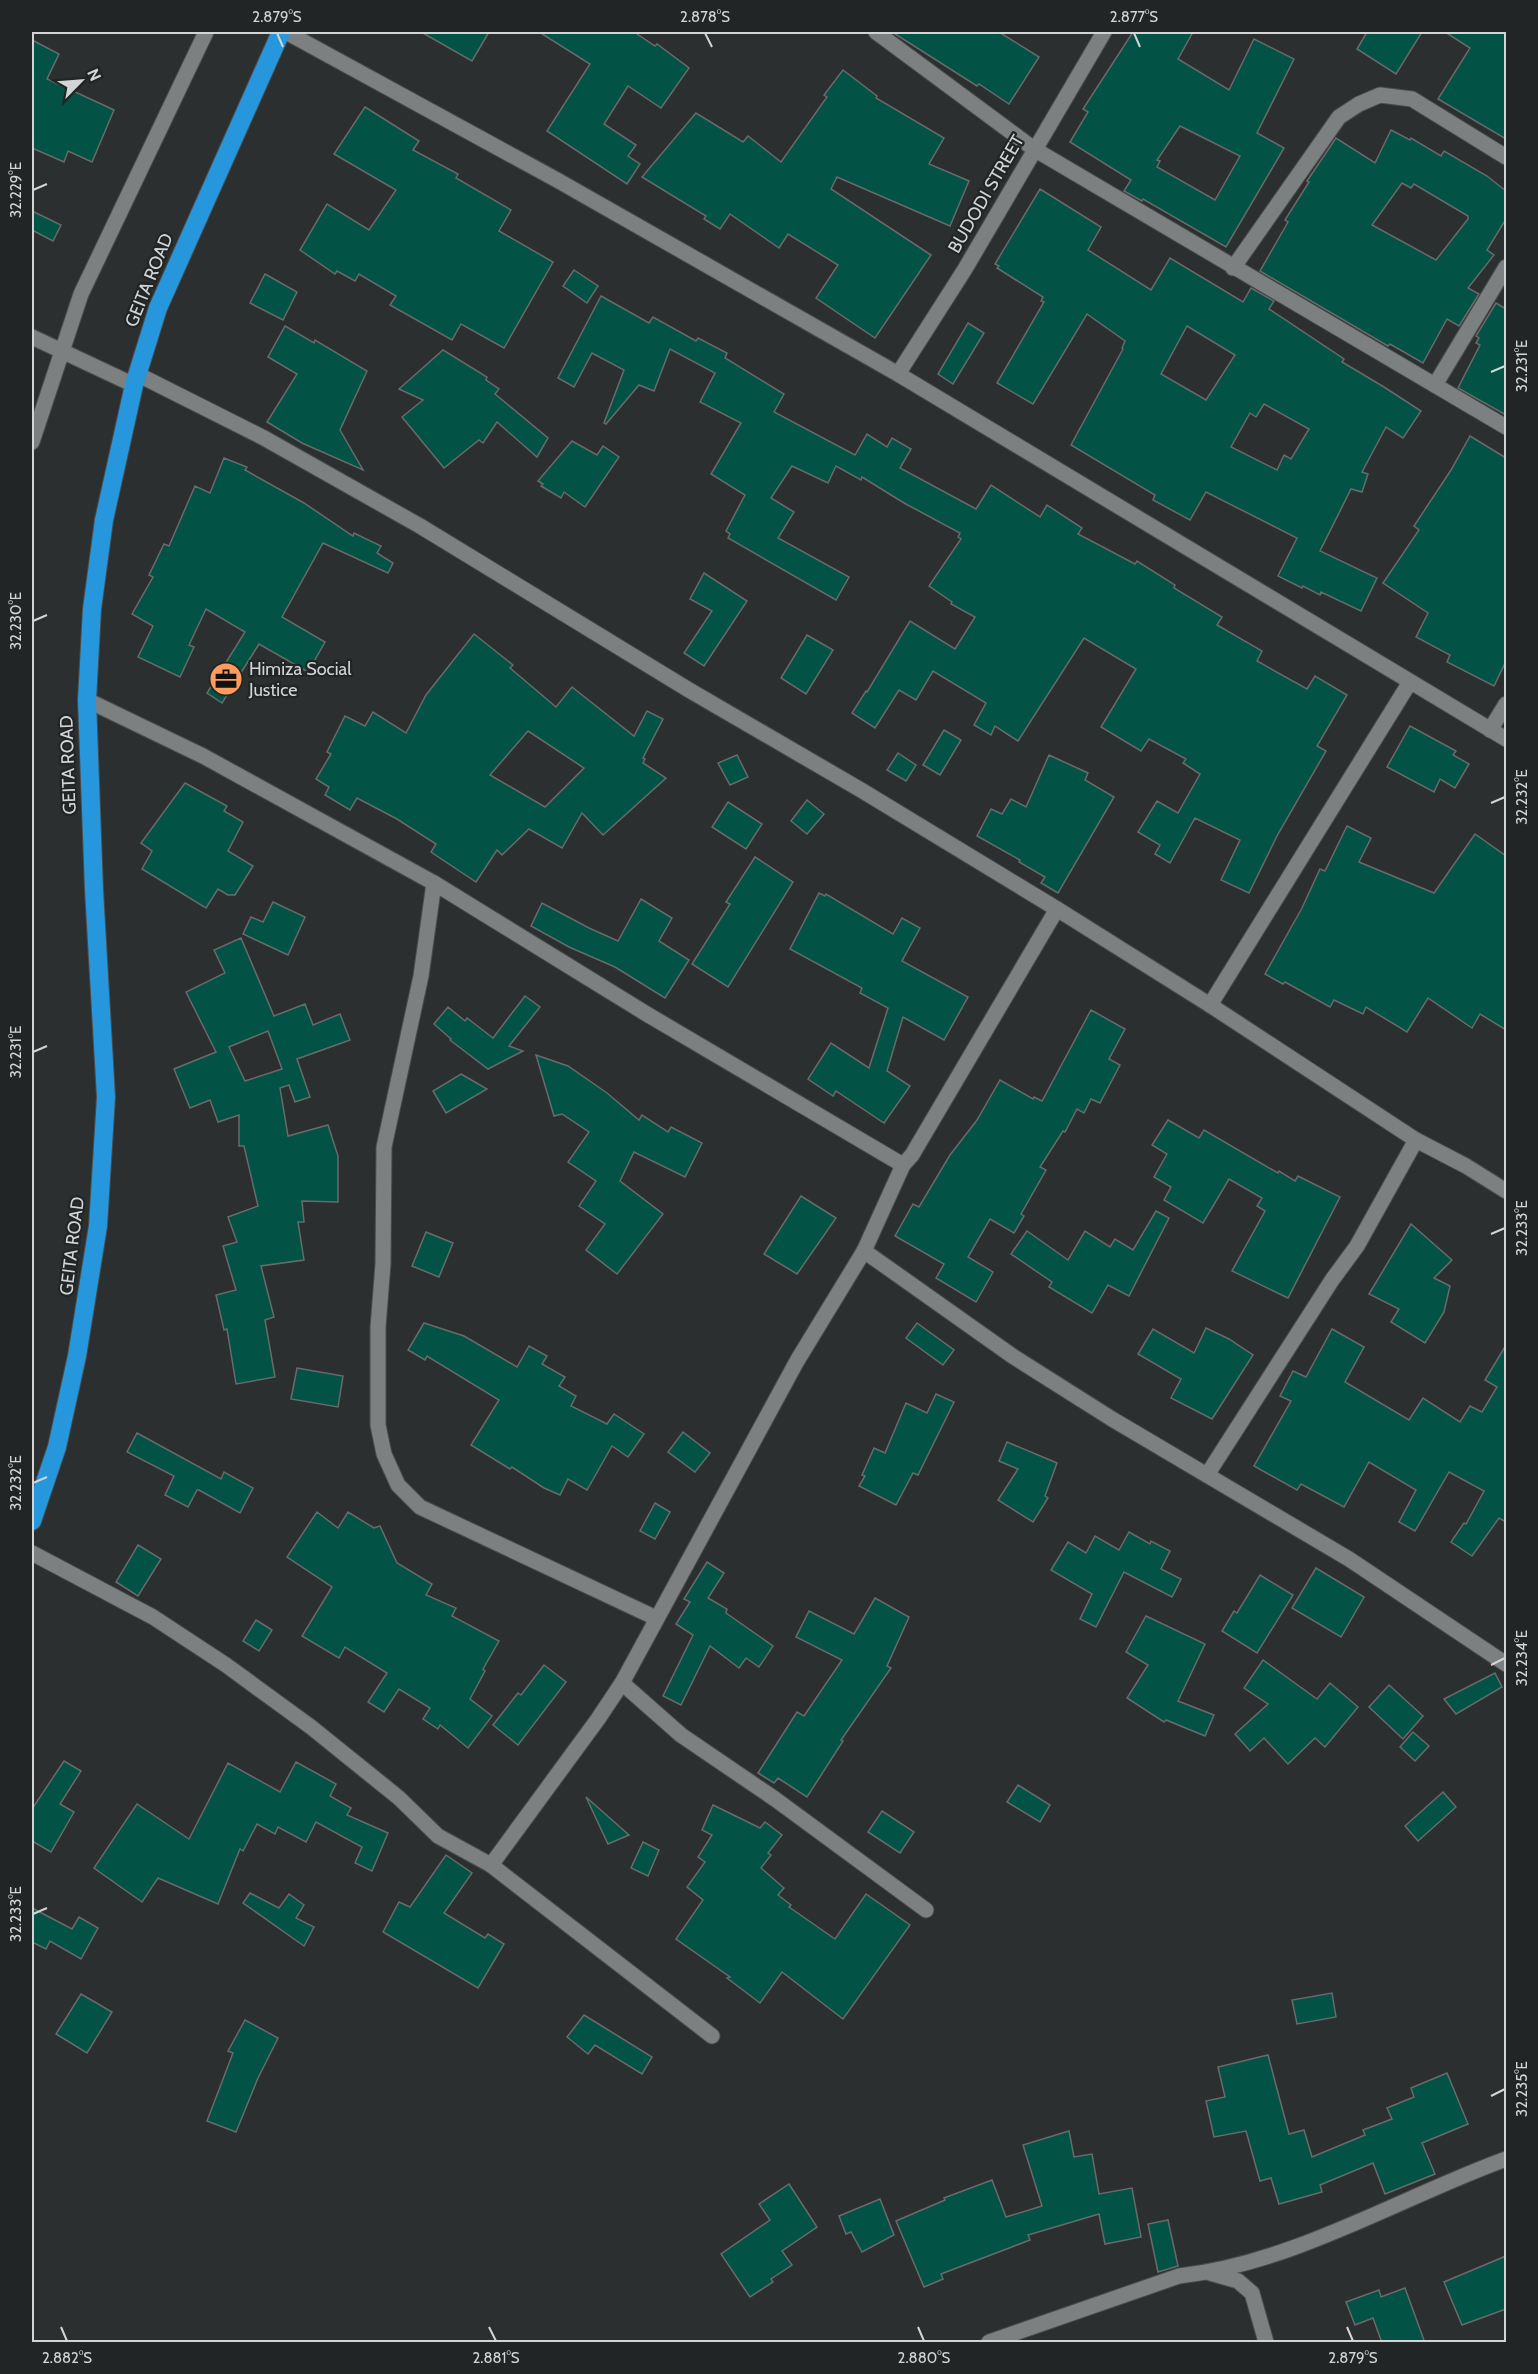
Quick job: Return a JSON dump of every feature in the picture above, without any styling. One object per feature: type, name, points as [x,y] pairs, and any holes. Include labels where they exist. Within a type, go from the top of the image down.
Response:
[{"type":"highway","name":"GEITA ROAD","points":[[32,1521],[57,1447],[77,1356],[98,1226],[106,1097],[94,890],[87,700],[92,609],[104,520],[136,380],[158,308],[281,32]]},
{"type":"street","points":[[32,442],[81,294],[106,236],[206,32]]},
{"type":"street","points":[[286,32],[557,180],[898,374],[1506,739]]},
{"type":"street","points":[[876,32],[1034,149],[1506,427]]},
{"type":"street","name":"BUDODI STREET","points":[[898,374],[965,269],[1104,32]]},
{"type":"street","points":[[1233,268],[1339,117],[1359,104],[1380,95],[1412,99],[1506,157]]},
{"type":"street","points":[[1435,385],[1506,267]]},
{"type":"street","points":[[32,337],[61,351],[136,380],[264,438],[420,526],[689,690],[861,790],[1057,909],[1210,1005],[1416,1140],[1466,1166],[1506,1191]]},
{"type":"street","points":[[1210,1005],[1410,682]]},
{"type":"street","points":[[87,700],[203,756],[434,883],[645,1013],[903,1165]]},
{"type":"street","points":[[1490,730],[1506,704]]},
{"type":"street","points":[[434,883],[421,976],[384,1147],[383,1264],[377,1379],[378,1425],[384,1454],[398,1485],[420,1507],[656,1618]]},
{"type":"street","points":[[491,1865],[622,1683],[797,1361],[864,1251],[903,1165],[912,1155],[1057,909]]},
{"type":"street","points":[[1207,1475],[1332,1280],[1357,1246],[1416,1140]]},
{"type":"street","points":[[864,1251],[1014,1357],[1112,1419],[1349,1559],[1506,1664]]},
{"type":"street","points":[[32,1553],[153,1617],[217,1659],[319,1734],[399,1798],[438,1836],[491,1865],[712,2036]]},
{"type":"street","points":[[622,1683],[681,1735],[775,1799],[926,1910]]},
{"type":"street","points":[[989,2343],[1179,2276],[1256,2261],[1300,2245],[1506,2159]]},
{"type":"street","points":[[1207,2272],[1238,2281],[1252,2293],[1266,2343]]},
{"type":"building","points":[[421,32],[489,32],[472,61]]},
{"type":"building","points":[[539,32],[634,32],[655,46],[657,44],[689,68],[661,108],[628,86],[604,124],[636,145],[628,156],[640,164],[627,184],[547,131],[590,64]]},
{"type":"building","points":[[892,32],[999,32],[1039,57],[1009,104]]},
{"type":"building","points":[[1133,32],[1193,32],[1178,59],[1229,90],[1254,39],[1294,59],[1257,133],[1284,148],[1226,247],[1143,199],[1142,201],[1124,191],[1131,180],[1070,142],[1088,112],[1083,109]],"holes":[[[1180,126],[1240,156],[1215,200],[1157,167],[1160,161],[1157,160]]]},
{"type":"building","points":[[1367,32],[1422,32],[1396,74],[1357,49]]},
{"type":"building","points":[[1445,32],[1506,32],[1506,139],[1438,99],[1470,48]]},
{"type":"building","points":[[32,40],[59,54],[47,79],[114,110],[92,162],[68,151],[64,162],[32,148]]},
{"type":"building","points":[[843,70],[877,96],[876,98],[944,138],[929,164],[969,181],[950,226],[837,177],[831,189],[931,255],[875,338],[816,298],[838,265],[788,234],[779,248],[730,214],[720,229],[704,219],[706,216],[642,177],[696,113],[743,142],[748,136],[781,162],[827,97],[824,95]]},
{"type":"building","points":[[365,107],[419,141],[413,150],[458,174],[456,178],[511,210],[499,231],[553,262],[504,348],[461,324],[452,340],[390,305],[396,296],[359,274],[355,281],[337,271],[335,274],[300,250],[327,204],[369,230],[396,190],[334,154]]},
{"type":"building","points":[[1391,130],[1410,140],[1411,138],[1441,156],[1444,151],[1487,176],[1506,191],[1506,219],[1487,250],[1494,255],[1468,288],[1479,294],[1459,326],[1447,319],[1423,363],[1390,344],[1388,346],[1260,271],[1288,222],[1285,220],[1309,182],[1307,181],[1336,138],[1375,163]],"holes":[[[1402,183],[1411,188],[1414,184],[1468,216],[1436,260],[1372,225]]]},
{"type":"building","points":[[1040,189],[1101,227],[1088,250],[1151,290],[1170,258],[1243,302],[1251,288],[1274,301],[1269,309],[1344,359],[1342,362],[1421,411],[1403,438],[1386,427],[1362,472],[1368,474],[1362,492],[1351,489],[1320,551],[1377,578],[1361,611],[1321,592],[1320,595],[1278,576],[1297,538],[1206,492],[1190,520],[1153,500],[1155,495],[1071,445],[1123,349],[1125,341],[1087,314],[1033,404],[997,383],[1044,302],[1041,301],[1043,297],[997,268],[999,266],[995,264]],"holes":[[[1187,326],[1235,355],[1206,400],[1161,374]],[[1264,404],[1309,429],[1291,459],[1284,455],[1277,470],[1231,447],[1250,413],[1256,417]]]},
{"type":"building","points":[[32,211],[61,225],[53,241],[32,230]]},
{"type":"building","points":[[574,270],[598,286],[587,303],[563,286]]},
{"type":"building","points":[[265,274],[297,292],[283,320],[250,303]]},
{"type":"building","points":[[601,296],[649,323],[653,317],[696,341],[698,338],[727,353],[725,358],[784,394],[774,412],[855,455],[867,434],[887,447],[892,438],[911,449],[900,468],[976,509],[991,485],[1040,517],[1047,505],[1082,528],[1078,534],[1135,564],[1137,561],[1175,585],[1174,588],[1222,617],[1217,625],[1262,651],[1257,661],[1307,689],[1315,676],[1347,695],[1317,746],[1326,751],[1278,834],[1249,893],[1221,880],[1240,840],[1195,818],[1170,863],[1155,854],[1160,845],[1138,832],[1157,801],[1178,813],[1200,774],[1183,763],[1186,759],[1149,739],[1141,751],[1101,727],[1136,669],[1084,638],[1018,741],[995,726],[991,735],[974,725],[986,703],[933,671],[916,700],[899,690],[875,728],[852,713],[910,621],[955,649],[975,617],[951,604],[952,602],[929,586],[961,539],[958,537],[960,533],[862,477],[861,480],[836,466],[828,483],[792,466],[771,498],[794,512],[778,538],[849,577],[836,600],[728,538],[730,534],[726,531],[745,495],[711,474],[741,423],[700,402],[715,373],[670,349],[654,391],[639,385],[606,424],[604,423],[624,370],[592,353],[574,387],[558,378]]},
{"type":"building","points":[[1496,303],[1506,309],[1506,415],[1458,388],[1480,345],[1476,343],[1479,338],[1476,336]]},
{"type":"building","points":[[968,323],[984,333],[953,384],[938,374]]},
{"type":"building","points":[[285,326],[314,343],[315,340],[367,371],[340,430],[363,470],[302,443],[267,422],[297,374],[268,357]]},
{"type":"building","points":[[443,350],[487,377],[486,380],[499,389],[495,394],[548,438],[537,457],[497,422],[483,443],[479,440],[444,468],[402,417],[423,400],[399,389]]},
{"type":"building","points":[[1470,436],[1506,458],[1506,661],[1494,686],[1447,662],[1450,655],[1416,637],[1428,613],[1383,583],[1419,530],[1414,526],[1451,470]]},
{"type":"building","points":[[572,441],[597,455],[603,446],[619,457],[585,507],[564,492],[561,498],[541,486],[543,484],[538,481]]},
{"type":"building","points":[[224,458],[247,467],[245,470],[304,503],[353,536],[354,533],[381,546],[377,553],[393,563],[388,573],[323,543],[282,617],[325,642],[308,672],[259,644],[222,703],[207,693],[245,632],[206,609],[189,645],[194,647],[180,677],[138,657],[153,626],[132,614],[153,577],[149,575],[164,544],[169,546],[195,486],[210,493]]},
{"type":"building","points":[[704,573],[747,601],[704,666],[684,653],[712,611],[690,599]]},
{"type":"building","points":[[474,634],[513,665],[510,668],[556,707],[572,687],[634,736],[647,711],[663,719],[643,758],[645,759],[643,763],[666,778],[603,835],[582,813],[562,848],[529,829],[502,855],[497,850],[476,882],[431,852],[436,844],[397,819],[357,798],[350,810],[325,795],[329,787],[316,779],[331,754],[327,752],[345,716],[365,726],[373,712],[406,733],[426,695]],"holes":[[[528,731],[584,768],[545,807],[490,775]]]},
{"type":"building","points":[[807,635],[833,650],[806,694],[781,678]]},
{"type":"building","points":[[1410,726],[1456,751],[1453,755],[1469,764],[1455,788],[1440,779],[1434,792],[1387,767]]},
{"type":"building","points":[[944,730],[961,740],[940,775],[923,765]]},
{"type":"building","points":[[898,753],[916,765],[906,781],[887,770]]},
{"type":"building","points":[[737,755],[748,777],[730,785],[718,763]]},
{"type":"building","points":[[1049,755],[1088,773],[1085,780],[1114,797],[1058,893],[1041,883],[1045,877],[977,836],[991,809],[1002,814],[1011,799],[1026,807]]},
{"type":"building","points":[[185,783],[227,806],[224,811],[243,822],[228,851],[253,866],[235,895],[228,895],[218,889],[206,908],[142,869],[152,851],[141,843]]},
{"type":"building","points":[[807,800],[824,814],[807,834],[791,821]]},
{"type":"building","points":[[728,802],[762,824],[746,849],[712,827]]},
{"type":"building","points":[[1347,826],[1371,838],[1359,862],[1434,893],[1475,834],[1506,856],[1506,1030],[1480,1014],[1472,1028],[1428,998],[1407,1032],[1366,1007],[1363,1014],[1334,1000],[1330,1007],[1285,982],[1283,984],[1265,974],[1302,908],[1320,869],[1325,871]]},
{"type":"building","points":[[755,857],[793,882],[728,987],[692,964],[730,904],[726,902]]},
{"type":"building","points":[[819,893],[825,896],[826,894],[893,934],[902,918],[920,928],[902,961],[968,997],[944,1040],[903,1017],[887,1071],[910,1086],[884,1123],[836,1091],[833,1096],[808,1079],[831,1043],[869,1068],[888,1008],[860,993],[862,988],[790,949]]},
{"type":"building","points":[[641,899],[672,918],[659,941],[689,960],[665,998],[615,967],[569,947],[531,926],[542,903],[618,941]]},
{"type":"building","points":[[273,902],[305,917],[288,955],[243,934],[251,917],[263,922]]},
{"type":"building","points":[[241,938],[274,1016],[305,1004],[313,1025],[340,1014],[350,1040],[297,1059],[310,1097],[295,1102],[289,1085],[280,1088],[288,1136],[328,1125],[338,1156],[338,1202],[302,1201],[304,1222],[298,1222],[304,1260],[261,1266],[274,1317],[265,1320],[275,1377],[236,1384],[227,1329],[224,1330],[216,1295],[236,1290],[223,1246],[237,1242],[228,1217],[258,1206],[244,1146],[239,1146],[239,1115],[218,1122],[210,1100],[190,1108],[174,1069],[216,1052],[186,992],[225,973],[214,950]],"holes":[[[268,1031],[282,1069],[245,1081],[229,1047]]]},
{"type":"building","points":[[525,996],[540,1007],[509,1046],[523,1051],[488,1069],[450,1040],[434,1024],[448,1007],[465,1021],[467,1018],[493,1038]]},
{"type":"building","points":[[1091,1010],[1125,1029],[1109,1059],[1120,1065],[1100,1103],[1091,1099],[1084,1113],[1077,1109],[1065,1132],[1063,1131],[1040,1167],[1046,1170],[1021,1214],[1024,1216],[1014,1233],[990,1219],[968,1257],[993,1272],[976,1302],[936,1278],[944,1264],[895,1236],[913,1204],[919,1207],[950,1155],[977,1120],[1000,1080],[1033,1099],[1034,1097],[1042,1101]]},
{"type":"building","points":[[536,1055],[568,1066],[607,1093],[639,1120],[642,1115],[668,1132],[671,1127],[702,1143],[685,1177],[634,1152],[620,1181],[663,1214],[617,1274],[586,1250],[605,1224],[579,1206],[596,1181],[568,1162],[589,1132],[562,1114],[554,1116]]},
{"type":"building","points":[[461,1074],[487,1089],[446,1113],[433,1091]]},
{"type":"building","points":[[1168,1120],[1199,1138],[1204,1130],[1278,1173],[1279,1171],[1295,1181],[1298,1176],[1340,1197],[1288,1298],[1232,1271],[1265,1211],[1257,1206],[1262,1198],[1229,1179],[1203,1223],[1164,1200],[1171,1187],[1154,1177],[1167,1154],[1152,1145]]},
{"type":"building","points":[[801,1196],[836,1218],[797,1274],[764,1254]]},
{"type":"building","points":[[1156,1211],[1169,1218],[1129,1296],[1108,1285],[1092,1313],[1049,1287],[1052,1282],[1011,1254],[1027,1231],[1068,1260],[1085,1231],[1110,1247],[1115,1239],[1133,1250]]},
{"type":"building","points":[[1411,1224],[1452,1260],[1434,1278],[1450,1286],[1444,1312],[1425,1343],[1391,1322],[1399,1309],[1369,1294]]},
{"type":"building","points":[[426,1232],[453,1243],[439,1277],[412,1266]]},
{"type":"building","points":[[424,1323],[464,1336],[517,1367],[529,1346],[547,1356],[542,1364],[565,1377],[559,1386],[576,1396],[571,1406],[607,1424],[614,1414],[644,1434],[628,1457],[612,1446],[587,1490],[568,1479],[560,1495],[544,1488],[512,1467],[510,1469],[471,1445],[499,1400],[427,1356],[425,1360],[408,1350]]},
{"type":"building","points":[[917,1323],[954,1350],[943,1365],[906,1338]]},
{"type":"building","points":[[1206,1328],[1229,1339],[1253,1355],[1212,1419],[1171,1398],[1181,1379],[1138,1354],[1153,1329],[1194,1353]]},
{"type":"building","points":[[1332,1329],[1364,1347],[1345,1382],[1409,1420],[1423,1398],[1460,1422],[1470,1406],[1482,1412],[1497,1387],[1485,1380],[1506,1345],[1506,1522],[1499,1518],[1472,1556],[1451,1542],[1464,1523],[1466,1524],[1484,1491],[1449,1472],[1415,1531],[1399,1522],[1416,1490],[1369,1462],[1344,1507],[1301,1484],[1297,1490],[1254,1466],[1291,1401],[1280,1396],[1293,1371],[1306,1377]]},
{"type":"building","points":[[297,1368],[343,1376],[338,1407],[291,1399]]},
{"type":"building","points":[[936,1394],[954,1402],[918,1475],[913,1473],[896,1505],[859,1486],[865,1476],[862,1475],[874,1448],[885,1453],[906,1403],[927,1413]]},
{"type":"building","points":[[683,1432],[710,1453],[695,1472],[668,1452]]},
{"type":"building","points":[[137,1433],[221,1479],[224,1472],[253,1488],[240,1513],[199,1490],[188,1507],[165,1495],[174,1476],[127,1452]]},
{"type":"building","points":[[1007,1442],[1057,1463],[1045,1496],[1048,1498],[1033,1522],[998,1500],[1018,1469],[999,1461]]},
{"type":"building","points":[[655,1503],[670,1512],[655,1539],[640,1531]]},
{"type":"building","points":[[317,1512],[338,1528],[348,1512],[374,1528],[380,1526],[397,1563],[432,1584],[426,1595],[456,1608],[452,1616],[499,1641],[470,1699],[492,1716],[468,1748],[440,1725],[438,1729],[423,1719],[430,1708],[399,1689],[384,1712],[368,1702],[387,1673],[345,1647],[339,1658],[302,1636],[332,1587],[287,1557]]},
{"type":"building","points":[[1129,1532],[1150,1544],[1151,1541],[1170,1551],[1161,1569],[1181,1579],[1172,1597],[1124,1572],[1096,1627],[1080,1619],[1092,1594],[1051,1570],[1068,1542],[1086,1553],[1095,1536],[1119,1550]]},
{"type":"building","points":[[138,1545],[161,1559],[138,1596],[116,1582]]},
{"type":"building","points":[[707,1562],[724,1573],[708,1598],[727,1609],[726,1613],[773,1646],[759,1667],[746,1658],[739,1668],[710,1646],[681,1705],[663,1696],[693,1635],[676,1624],[690,1602],[684,1599]]},
{"type":"building","points":[[1316,1568],[1364,1597],[1341,1637],[1292,1608]]},
{"type":"building","points":[[1260,1575],[1293,1595],[1257,1653],[1222,1631],[1234,1611],[1237,1613]]},
{"type":"building","points":[[875,1598],[909,1617],[887,1666],[891,1668],[841,1740],[843,1741],[807,1797],[778,1778],[774,1783],[758,1773],[797,1712],[804,1716],[842,1660],[796,1637],[809,1611],[854,1634]]},
{"type":"building","points":[[1146,1616],[1205,1644],[1178,1701],[1214,1715],[1205,1736],[1166,1720],[1164,1722],[1127,1698],[1148,1665],[1126,1652]]},
{"type":"building","points":[[256,1620],[272,1630],[259,1651],[243,1641]]},
{"type":"building","points":[[1263,1660],[1317,1699],[1330,1683],[1358,1707],[1325,1747],[1315,1738],[1288,1764],[1264,1738],[1250,1751],[1235,1734],[1268,1704],[1244,1688]]},
{"type":"building","points":[[544,1665],[566,1682],[518,1745],[493,1725],[518,1693],[521,1695]]},
{"type":"building","points":[[1495,1673],[1502,1687],[1456,1714],[1444,1699]]},
{"type":"building","points":[[1389,1685],[1423,1716],[1403,1739],[1369,1707]]},
{"type":"building","points":[[1413,1732],[1429,1746],[1415,1761],[1400,1747]]},
{"type":"building","points":[[64,1761],[81,1771],[60,1804],[74,1812],[51,1852],[32,1841],[32,1809]]},
{"type":"building","points":[[296,1762],[336,1784],[330,1796],[351,1808],[347,1815],[388,1833],[372,1871],[355,1863],[362,1847],[316,1822],[306,1842],[278,1827],[275,1834],[257,1824],[243,1851],[240,1849],[218,1904],[158,1878],[142,1902],[94,1868],[137,1804],[189,1839],[228,1763],[280,1792]]},
{"type":"building","points":[[1018,1785],[1050,1805],[1040,1822],[1007,1802]]},
{"type":"building","points":[[1443,1792],[1456,1807],[1418,1841],[1405,1826]]},
{"type":"building","points":[[586,1797],[629,1835],[608,1844]]},
{"type":"building","points":[[713,1805],[760,1828],[765,1822],[782,1835],[768,1853],[771,1855],[761,1868],[784,1888],[778,1895],[791,1905],[789,1907],[835,1939],[866,1894],[910,1925],[843,2019],[782,1972],[760,2003],[727,1978],[730,1977],[676,1939],[703,1900],[687,1887],[705,1862],[698,1857],[712,1835],[702,1830]]},
{"type":"building","points":[[882,1811],[914,1832],[900,1853],[868,1832]]},
{"type":"building","points":[[643,1842],[659,1850],[648,1876],[631,1868]]},
{"type":"building","points":[[446,1855],[472,1873],[444,1913],[485,1938],[488,1934],[504,1944],[478,1988],[383,1932],[399,1902],[410,1907]]},
{"type":"building","points":[[250,1893],[279,1908],[289,1894],[304,1905],[296,1918],[314,1927],[304,1946],[243,1903]]},
{"type":"building","points":[[32,1908],[72,1929],[79,1917],[98,1928],[81,1959],[50,1941],[46,1949],[32,1942]]},
{"type":"building","points":[[1332,1993],[1336,2017],[1297,2024],[1292,2000]]},
{"type":"building","points":[[81,1994],[112,2012],[87,2053],[56,2034]]},
{"type":"building","points":[[584,2015],[652,2057],[642,2074],[595,2045],[588,2054],[567,2037]]},
{"type":"building","points":[[245,2020],[278,2038],[258,2078],[236,2132],[207,2121],[233,2053],[228,2051]]},
{"type":"building","points":[[1268,2055],[1289,2134],[1304,2130],[1312,2157],[1365,2135],[1363,2130],[1392,2119],[1387,2108],[1414,2097],[1411,2088],[1447,2073],[1468,2124],[1422,2143],[1435,2174],[1385,2194],[1373,2163],[1320,2185],[1322,2192],[1279,2204],[1271,2178],[1260,2181],[1246,2131],[1214,2137],[1206,2101],[1225,2097],[1218,2067]]},
{"type":"building","points":[[1069,2131],[1074,2157],[1092,2154],[1099,2194],[1132,2188],[1141,2237],[1105,2244],[1099,2214],[1028,2235],[1030,2240],[941,2274],[943,2279],[924,2287],[896,2221],[945,2200],[944,2198],[992,2180],[1006,2217],[1042,2206],[1023,2145]]},
{"type":"building","points":[[789,2184],[817,2227],[782,2251],[792,2265],[771,2279],[773,2282],[750,2297],[721,2254],[770,2220],[759,2204]]},
{"type":"building","points":[[880,2199],[894,2235],[862,2252],[851,2232],[846,2234],[839,2216]]},
{"type":"building","points":[[1168,2220],[1178,2266],[1158,2272],[1148,2224]]},
{"type":"building","points":[[1506,2256],[1506,2309],[1462,2325],[1444,2282]]},
{"type":"building","points":[[1405,2288],[1425,2343],[1382,2343],[1373,2318],[1355,2325],[1346,2302],[1379,2290],[1381,2297]]},
{"type":"place","name":"Himiza Social Justice","points":[[226,679]]}]
